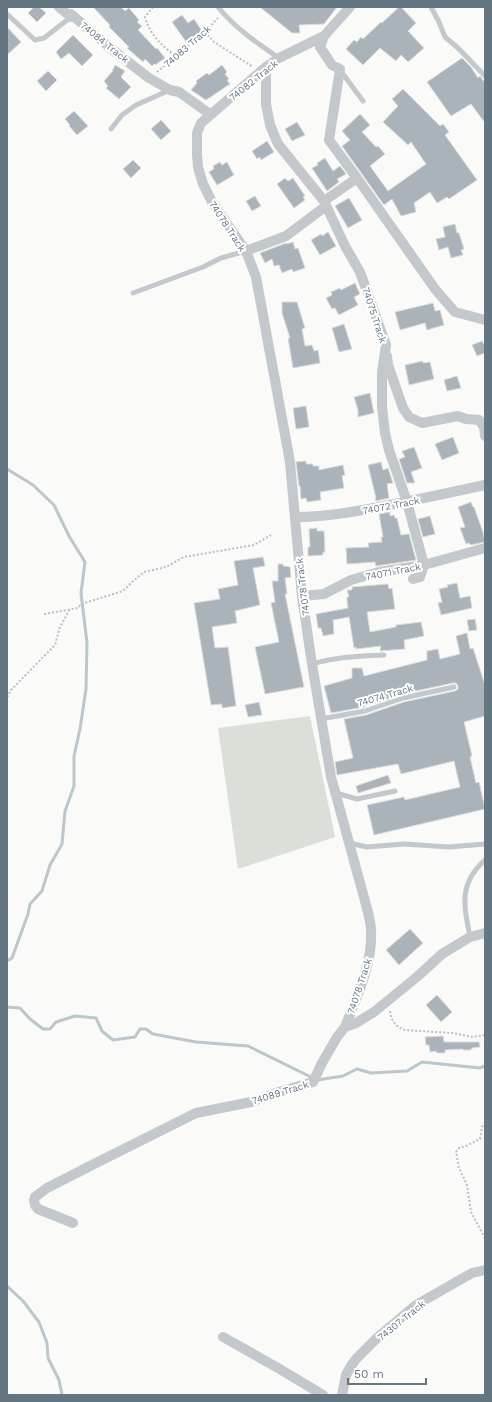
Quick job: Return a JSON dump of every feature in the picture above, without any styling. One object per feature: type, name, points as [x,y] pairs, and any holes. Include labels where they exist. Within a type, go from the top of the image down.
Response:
[{"type":"street","points":[[59,7],[71,17]]},
{"type":"street","name":"74082 Track","points":[[197,154],[197,133],[201,123],[210,114],[263,69],[279,58],[324,36],[350,7]]},
{"type":"street","name":"74084 Track","points":[[71,17],[70,14],[149,78],[170,90],[178,92],[210,114]]},
{"type":"street","points":[[324,36],[320,47],[332,65],[340,69],[330,140],[435,289],[455,312],[485,320]]},
{"type":"street","name":"74075 Track","points":[[263,69],[266,104],[270,125],[278,144],[325,204],[345,246],[360,272],[386,345],[382,373],[382,407],[385,433],[389,450],[407,502],[424,565]]},
{"type":"street","name":"74078 Track","points":[[197,154],[198,167],[203,184],[212,202],[246,251],[256,277],[290,462],[302,596],[331,777],[368,912],[371,930],[370,953],[367,969],[345,1027]]},
{"type":"street","points":[[246,251],[286,236],[357,178]]},
{"type":"street","points":[[386,345],[388,365],[403,408],[409,416],[422,423],[458,416],[466,419],[479,420],[484,427],[485,436]]},
{"type":"street","name":"74072 Track","points":[[296,517],[319,517],[407,502],[485,485]]},
{"type":"street","name":"74071 Track","points":[[302,596],[324,594],[351,580],[379,572],[424,565],[485,548]]},
{"type":"street","points":[[413,579],[420,577],[424,565]]},
{"type":"street","name":"74089 Track","points":[[73,1223],[38,1209],[35,1205],[35,1198],[47,1188],[196,1113],[251,1102],[313,1082],[337,1037],[345,1027],[356,1023],[374,1012],[442,954],[470,937],[485,933]]},
{"type":"street","name":"74307 Track","points":[[342,1395],[346,1375],[351,1366],[378,1337],[416,1305],[472,1273],[485,1270]]},
{"type":"street","points":[[222,1337],[323,1395]]},
{"type":"lane","points":[[218,7],[251,38],[279,58]]},
{"type":"lane","points":[[431,7],[445,37],[485,76]]},
{"type":"lane","name":"74084 Track","points":[[7,14],[35,40],[44,38],[71,17]]},
{"type":"lane","points":[[340,69],[363,102]]},
{"type":"lane","points":[[111,129],[122,115],[136,105],[170,90]]},
{"type":"lane","points":[[133,293],[203,267],[221,258],[246,251]]},
{"type":"lane","points":[[312,664],[335,658],[384,655]]},
{"type":"lane","name":"74074 Track","points":[[321,719],[365,711],[403,698],[454,687]]},
{"type":"lane","points":[[335,792],[336,794],[357,799],[395,791]]},
{"type":"lane","points":[[348,843],[367,847],[404,844],[449,847],[485,844]]},
{"type":"lane","points":[[470,937],[465,909],[465,889],[480,864],[485,860]]},
{"type":"path","points":[[153,7],[145,17],[148,28],[162,46],[176,56]]},
{"type":"path","name":"74083 Track","points":[[149,78],[205,32],[223,13]]},
{"type":"path","points":[[205,32],[214,42],[263,69]]},
{"type":"path","points":[[44,614],[78,608],[81,604],[123,592],[144,572],[166,567],[184,557],[254,545],[270,535]]},
{"type":"path","points":[[7,697],[9,696],[10,691],[55,645],[60,627],[70,609]]},
{"type":"path","points":[[392,996],[390,1001],[391,1017],[398,1028],[405,1030],[453,1033],[472,1037],[485,1035]]},
{"type":"path","points":[[485,1122],[480,1139],[458,1148],[456,1152],[459,1168],[467,1185],[471,1212],[485,1238]]},
{"type":"shaded area","points":[[310,716],[335,837],[238,869],[218,728]]},
{"type":"building","points":[[34,7],[39,7],[46,13],[37,22],[28,13]]},
{"type":"building","points":[[93,7],[121,7],[125,11],[129,8],[139,20],[137,22],[142,26],[138,30],[165,58],[152,66],[145,59],[143,62],[127,48],[129,47],[109,27],[110,25]]},
{"type":"building","points":[[260,7],[337,7],[324,24],[299,25],[300,33],[292,33]]},
{"type":"building","points":[[399,7],[401,7],[416,23],[408,31],[424,48],[408,62],[401,55],[396,61],[380,48],[363,65],[346,49],[354,40],[357,42],[361,37],[363,39]]},
{"type":"building","points":[[182,15],[188,23],[194,19],[202,31],[187,43],[172,22]]},
{"type":"building","points":[[7,27],[21,42],[7,55]]},
{"type":"building","points":[[73,35],[93,55],[82,66],[69,53],[61,59],[56,52]]},
{"type":"building","points":[[462,58],[471,67],[478,78],[480,76],[485,83],[485,123],[471,104],[451,116],[427,82]]},
{"type":"building","points":[[115,65],[125,71],[121,77],[131,87],[119,99],[106,88],[108,86],[104,81],[112,72]]},
{"type":"building","points":[[222,65],[227,72],[225,74],[229,79],[227,80],[230,84],[206,100],[191,90],[197,83],[196,81],[207,73],[209,75]]},
{"type":"building","points":[[48,71],[57,80],[46,91],[37,81]]},
{"type":"building","points":[[403,89],[440,126],[443,124],[449,132],[445,135],[477,180],[449,199],[447,197],[437,203],[430,192],[414,203],[416,212],[401,216],[392,199],[384,205],[342,146],[350,140],[342,131],[360,114],[370,125],[362,132],[385,154],[370,166],[388,191],[426,164],[411,142],[408,145],[383,122],[398,106],[392,99]]},
{"type":"building","points":[[74,111],[88,126],[77,135],[65,119]]},
{"type":"building","points":[[161,120],[171,131],[161,140],[151,129]]},
{"type":"building","points":[[297,122],[305,135],[292,141],[285,129]]},
{"type":"building","points":[[267,141],[274,152],[261,160],[260,157],[257,159],[252,151]]},
{"type":"building","points":[[325,158],[333,171],[340,166],[346,174],[337,179],[339,182],[327,191],[312,168],[318,165],[317,163]]},
{"type":"building","points":[[133,160],[141,168],[131,178],[123,169]]},
{"type":"building","points":[[220,162],[222,165],[227,162],[234,175],[217,185],[209,172],[214,169],[213,166]]},
{"type":"building","points":[[285,178],[288,181],[293,178],[305,196],[303,197],[305,200],[294,208],[277,184]]},
{"type":"building","points":[[255,196],[261,206],[252,211],[246,201]]},
{"type":"building","points":[[349,198],[362,220],[348,228],[335,206]]},
{"type":"building","points":[[455,224],[464,249],[461,250],[463,255],[451,258],[448,247],[439,250],[436,239],[445,237],[443,227]]},
{"type":"building","points":[[328,232],[336,246],[320,255],[311,240]]},
{"type":"building","points":[[293,242],[295,249],[298,248],[305,268],[293,272],[292,269],[282,273],[279,265],[274,266],[272,259],[265,263],[260,253],[286,243]]},
{"type":"building","points":[[355,283],[360,294],[354,297],[358,305],[339,315],[335,308],[332,309],[326,298],[332,295],[331,292],[340,288],[341,290]]},
{"type":"building","points":[[282,302],[297,302],[305,328],[302,329],[305,346],[312,345],[314,351],[318,350],[320,363],[293,368],[288,338],[290,338],[282,313]]},
{"type":"building","points":[[433,303],[435,311],[440,310],[444,325],[427,330],[425,323],[400,330],[395,312]]},
{"type":"building","points":[[344,324],[352,349],[339,352],[332,328]]},
{"type":"building","points":[[482,341],[485,346],[485,353],[477,356],[472,345]]},
{"type":"building","points":[[423,361],[423,363],[430,362],[434,379],[409,385],[405,365]]},
{"type":"building","points":[[457,376],[461,388],[447,391],[444,380]]},
{"type":"building","points":[[370,393],[374,413],[358,417],[358,410],[354,397]]},
{"type":"building","points":[[306,406],[309,427],[296,429],[293,408]]},
{"type":"building","points":[[453,437],[459,453],[442,460],[435,444]]},
{"type":"building","points":[[414,447],[422,468],[411,472],[415,483],[407,483],[399,459],[405,457],[402,451]]},
{"type":"building","points":[[306,461],[306,464],[319,466],[319,470],[343,465],[345,475],[342,476],[344,488],[320,492],[321,500],[307,502],[306,498],[301,499],[296,462]]},
{"type":"building","points":[[381,462],[383,470],[388,468],[393,483],[387,484],[389,498],[376,501],[368,465]]},
{"type":"building","points":[[471,502],[483,532],[485,542],[471,545],[469,543],[466,544],[460,528],[465,527],[458,507]]},
{"type":"building","points":[[390,512],[390,516],[394,515],[395,518],[397,518],[401,535],[409,534],[416,560],[376,566],[375,562],[347,564],[346,548],[369,547],[368,543],[382,542],[381,537],[383,537],[379,514]]},
{"type":"building","points":[[430,516],[435,534],[423,537],[418,519]]},
{"type":"building","points":[[317,528],[317,531],[324,531],[325,552],[323,552],[323,555],[308,556],[308,547],[310,547],[309,529]]},
{"type":"building","points":[[263,557],[265,566],[253,568],[260,605],[235,611],[237,623],[212,627],[215,648],[228,647],[236,706],[222,708],[222,704],[211,705],[194,603],[220,599],[218,589],[238,585],[234,561]]},
{"type":"building","points":[[278,564],[283,564],[283,566],[290,567],[291,577],[285,578],[287,594],[285,594],[304,687],[265,694],[255,647],[279,642],[271,603],[275,602],[272,581],[278,581]]},
{"type":"building","points":[[457,583],[460,598],[470,596],[472,608],[441,615],[438,603],[442,602],[439,589],[448,587],[447,585]]},
{"type":"building","points":[[388,584],[389,589],[392,588],[395,609],[367,612],[370,632],[396,627],[396,625],[421,622],[424,636],[404,640],[405,649],[380,651],[381,646],[356,649],[356,647],[354,648],[349,617],[333,620],[334,634],[323,636],[321,628],[318,628],[316,614],[348,608],[347,597],[349,597],[347,590],[352,590],[352,587]]},
{"type":"building","points":[[475,619],[477,630],[469,631],[467,620]]},
{"type":"building","points":[[467,633],[470,649],[473,648],[485,685],[485,716],[464,722],[472,756],[470,757],[476,783],[479,782],[485,809],[374,835],[367,805],[404,797],[405,800],[460,787],[454,761],[401,774],[398,764],[337,775],[335,762],[353,758],[344,719],[366,715],[404,702],[455,691],[458,689],[458,686],[456,683],[453,683],[402,694],[364,707],[331,713],[324,686],[352,678],[352,668],[362,668],[364,676],[427,660],[427,651],[438,649],[440,659],[460,654],[456,636]]},
{"type":"building","points":[[259,702],[262,715],[248,717],[245,705]]},
{"type":"building","points":[[388,775],[391,783],[358,793],[356,786]]},
{"type":"building","points":[[410,929],[423,943],[399,965],[386,950]]},
{"type":"building","points":[[437,995],[452,1012],[441,1022],[426,1005]]},
{"type":"building","points":[[443,1036],[444,1042],[479,1042],[480,1047],[472,1048],[471,1050],[445,1050],[445,1053],[437,1053],[436,1051],[430,1052],[429,1045],[426,1045],[425,1037]]},
{"type":"waterway","points":[[7,469],[33,485],[54,505],[69,536],[85,562],[81,593],[87,643],[86,689],[74,756],[74,786],[65,811],[62,844],[50,865],[42,891],[30,904],[28,914],[12,958],[7,961]]},
{"type":"waterway","points":[[7,1007],[20,1008],[30,1019],[43,1029],[50,1029],[56,1022],[75,1016],[96,1018],[102,1031],[113,1040],[135,1037],[140,1029],[146,1029],[153,1034],[196,1042],[248,1046],[317,1080],[343,1076],[357,1069],[371,1073],[407,1071],[422,1062],[480,1068],[485,1066]]},
{"type":"waterway","points":[[7,1286],[23,1301],[39,1322],[47,1343],[48,1358],[59,1380],[62,1395]]}]
